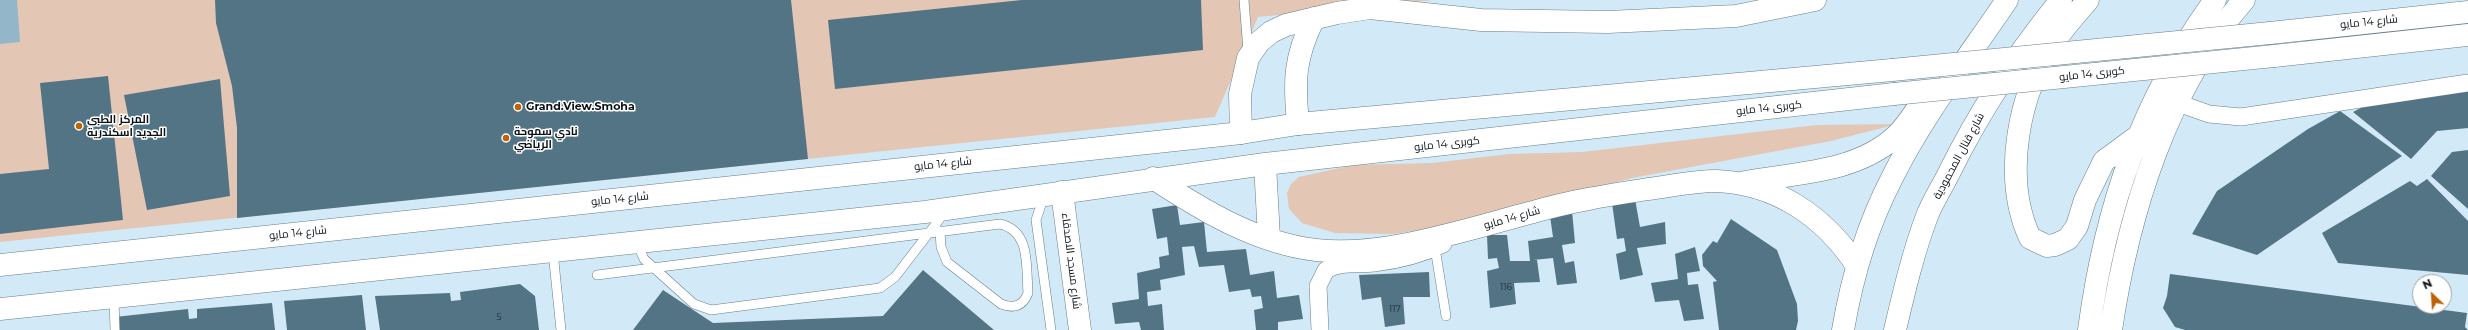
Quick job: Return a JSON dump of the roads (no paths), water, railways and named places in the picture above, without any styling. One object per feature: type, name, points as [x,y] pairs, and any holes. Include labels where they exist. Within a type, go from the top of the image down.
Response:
[{"type":"main road","points":[[1241,133],[1240,94],[1248,58],[1259,42],[1271,32],[1286,25],[1314,18],[1370,8],[1481,20],[1608,22],[1736,16],[1815,0]]},
{"type":"main road","points":[[1736,183],[1851,163],[1885,146],[1898,135],[1986,15],[1988,0]]},
{"type":"main road","points":[[1843,330],[1858,266],[1871,224],[1892,176],[1914,139],[2007,0]]},
{"type":"main road","name":"شارع قنال المحمودية","points":[[1895,330],[1906,281],[1928,215],[1958,154],[1999,83],[2061,0]]},
{"type":"main road","points":[[2088,0],[2056,38],[2029,94],[2023,114],[2019,136],[2017,181],[2019,203],[2030,238],[2047,246],[2055,245],[2068,239],[2077,226],[2085,200],[2104,162],[2138,136]]},
{"type":"main road","points":[[2089,330],[2106,232],[2138,136],[2174,62],[2215,0]]},
{"type":"main road","points":[[2111,330],[2119,278],[2135,212],[2148,175],[2178,103],[2197,69],[2239,4]]},
{"type":"main road","name":"شارع 14 مايو","points":[[0,265],[1241,133],[1298,124],[1892,70],[2468,12]]},
{"type":"main road","points":[[1298,124],[1295,71],[1298,54],[1314,18]]},
{"type":"main road","name":"كوبرى 14 مايو","points":[[1265,164],[1894,94],[2468,35]]},
{"type":"main road","points":[[0,310],[947,209],[1153,178],[1265,164],[1269,238]]},
{"type":"main road","name":"شارع 14 مايو","points":[[1153,178],[1208,212],[1269,238],[1316,250],[1339,251],[1395,245],[1472,229],[1585,198],[1697,182],[1736,183],[1773,193],[1800,207],[1835,235],[1858,266]]},
{"type":"main road","name":"شارع مسجد الاصدقاء","points":[[1054,194],[1080,330]]},
{"type":"street","points":[[2178,103],[2209,114],[2241,117],[2468,83]]},
{"type":"street","points":[[1320,330],[1318,286],[1326,270],[1342,264],[1374,263],[1405,258],[1435,248],[1472,229]]},
{"type":"lane","points":[[1244,0],[1248,58]]},
{"type":"lane","points":[[1051,330],[1036,220],[1054,194]]},
{"type":"lane","points":[[637,243],[644,259],[694,304],[706,309],[872,290],[888,283],[895,277],[947,209]]},
{"type":"lane","points":[[597,275],[1000,224],[1017,231],[1024,248],[1028,293],[1025,301],[1018,306],[1009,307],[1001,304],[953,268],[943,255],[940,232]]},
{"type":"lane","points":[[1435,248],[1446,316]]},
{"type":"lane","points":[[553,252],[561,330]]},
{"type":"lane","points":[[114,298],[115,330]]},
{"type":"water","points":[[0,0],[17,0],[20,42],[0,44]]},
{"type":"place","name":"Grand.View.Smoha","points":[[518,107]]},
{"type":"place","name":"المركز الطبى الجديد اسكندرية","points":[[79,126]]},
{"type":"place","name":"نادي سموحة الرياضي","points":[[506,138]]}]
